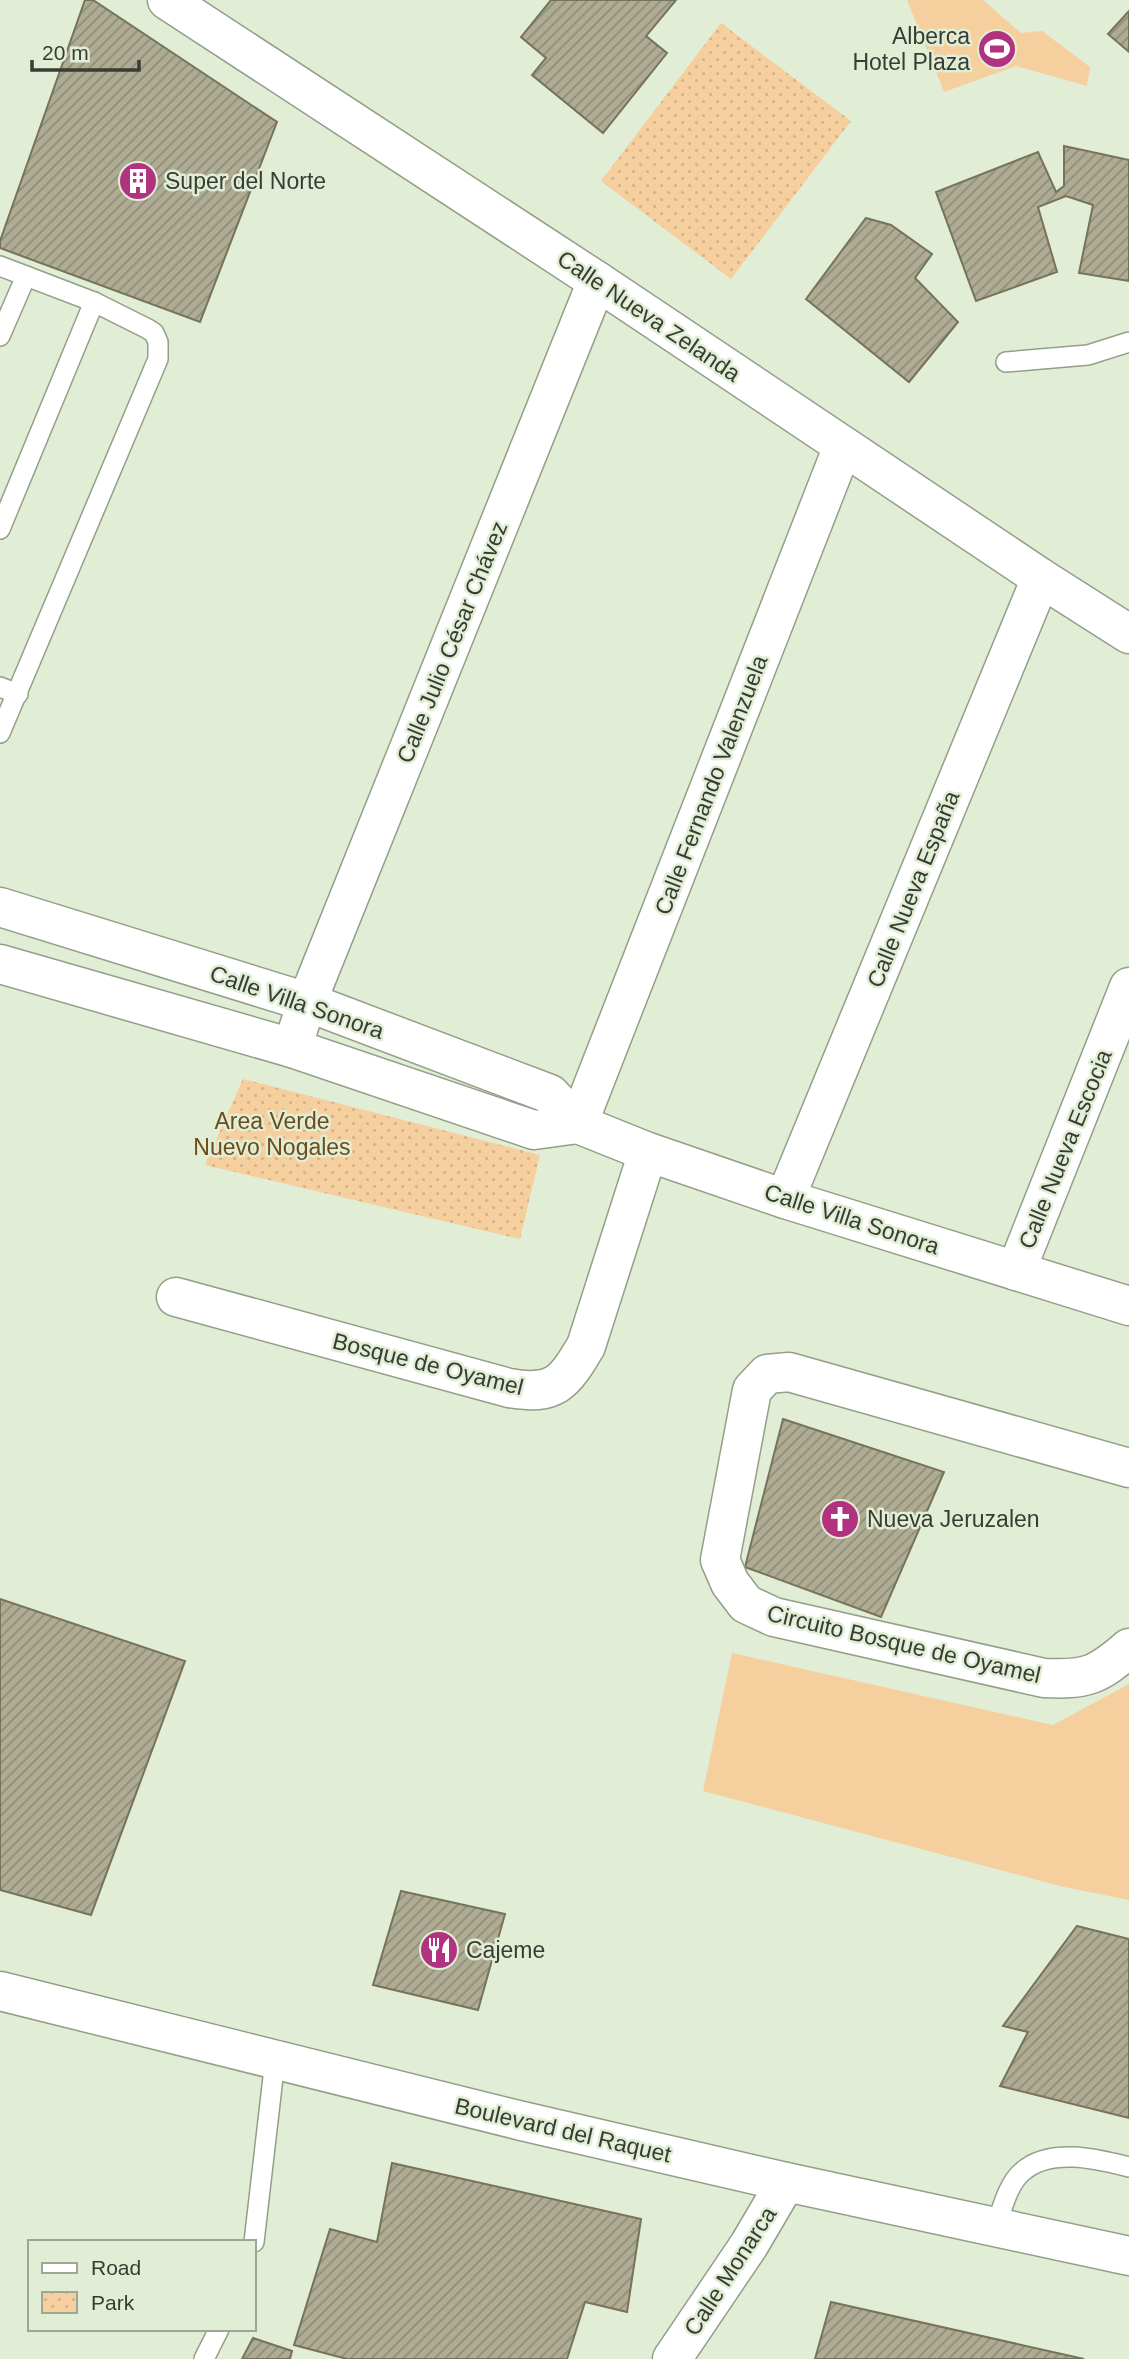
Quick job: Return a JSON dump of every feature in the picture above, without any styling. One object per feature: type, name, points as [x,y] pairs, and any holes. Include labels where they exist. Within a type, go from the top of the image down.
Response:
[{"type":"street","name":"Calle Nueva Zelanda","points":[[167,0],[1129,634]]},
{"type":"street","name":"Calle Julio César Chávez","points":[[292,1048],[307,1002],[597,281]]},
{"type":"street","name":"Calle Fernando Valenzuela","points":[[578,1124],[843,446]]},
{"type":"street","name":"Calle Nueva España","points":[[785,1199],[1041,578]]},
{"type":"street","name":"Calle Villa Sonora","points":[[0,907],[307,1002],[550,1094],[578,1124],[648,1152],[785,1199],[1129,1306]]},
{"type":"street","name":"Calle Villa Sonora","points":[[0,964],[292,1048],[534,1130],[578,1124]]},
{"type":"street","name":"Calle Nueva Escocia","points":[[1016,1271],[1129,988]]},
{"type":"street","name":"Bosque de Oyamel","points":[[176,1297],[509,1388],[528,1391],[559,1384],[569,1374],[586,1346],[648,1152]]},
{"type":"street","name":"Circuito Bosque de Oyamel","points":[[1129,1468],[789,1372],[767,1374],[752,1390],[720,1560],[730,1583],[746,1604],[774,1617],[1044,1678],[1077,1680],[1107,1667],[1129,1648]]},
{"type":"street","name":"Boulevard del Raquet","points":[[0,1990],[522,2121],[786,2182],[1129,2256]]},
{"type":"street","name":"Calle Monarca","points":[[672,2359],[749,2245],[786,2182]]},
{"type":"lane","points":[[0,266],[94,302],[154,333],[158,342],[158,359],[9,691],[0,733]]},
{"type":"lane","points":[[0,337],[26,276]]},
{"type":"lane","points":[[0,528],[94,302]]},
{"type":"lane","points":[[1006,362],[1088,355],[1129,342]]},
{"type":"lane","points":[[254,2240],[275,2060]]},
{"type":"lane","points":[[996,2226],[1006,2197],[1022,2172],[1046,2160],[1079,2157],[1129,2167]]},
{"type":"lane","points":[[204,2359],[218,2331]]},
{"type":"green space","name":"Alberca Hotel Plaza","points":[[907,0],[983,0],[1021,33],[1042,31],[1090,67],[1087,86],[1016,66],[944,92]]},
{"type":"green space","points":[[721,23],[851,121],[731,279],[601,181]]},
{"type":"green space","name":"Area Verde Nuevo Nogales","points":[[243,1079],[540,1155],[520,1239],[205,1165]]},
{"type":"green space","points":[[732,1653],[1053,1725],[1129,1684],[1129,1900],[1064,1887],[703,1791]]},
{"type":"building","name":"Super del Norte","points":[[85,0],[93,0],[277,122],[200,322],[0,248],[0,241]]},
{"type":"building","points":[[551,0],[676,0],[646,36],[667,53],[603,133],[532,75],[546,58],[521,37]]},
{"type":"building","points":[[1129,11],[1129,52],[1108,34]]},
{"type":"building","points":[[1064,146],[1129,160],[1129,281],[1079,273],[1093,205],[1066,196],[1038,207],[1057,272],[976,301],[936,192],[1038,152],[1056,192],[1064,186]]},
{"type":"building","points":[[866,218],[891,225],[932,254],[915,278],[958,322],[909,382],[806,299]]},
{"type":"building","name":"Nueva Jeruzalen","points":[[783,1419],[944,1472],[881,1617],[745,1567]]},
{"type":"building","points":[[0,1599],[185,1661],[91,1915],[0,1890]]},
{"type":"building","name":"Cajeme","points":[[401,1891],[505,1914],[478,2010],[373,1985]]},
{"type":"building","points":[[1077,1926],[1129,1939],[1129,2118],[1000,2086],[1028,2032],[1003,2026]]},
{"type":"building","points":[[392,2163],[641,2219],[627,2312],[585,2302],[567,2359],[347,2359],[294,2345],[330,2229],[377,2242]]},
{"type":"building","points":[[831,2302],[1084,2359],[815,2359]]},
{"type":"building","points":[[253,2338],[292,2351],[290,2359],[242,2359]]},
{"type":"place","name":"Alberca Hotel Plaza","points":[[997,49]]},
{"type":"place","name":"Super del Norte","points":[[138,181]]},
{"type":"place","name":"Nueva Jeruzalen","points":[[840,1519]]},
{"type":"place","name":"Cajeme","points":[[439,1950]]}]
